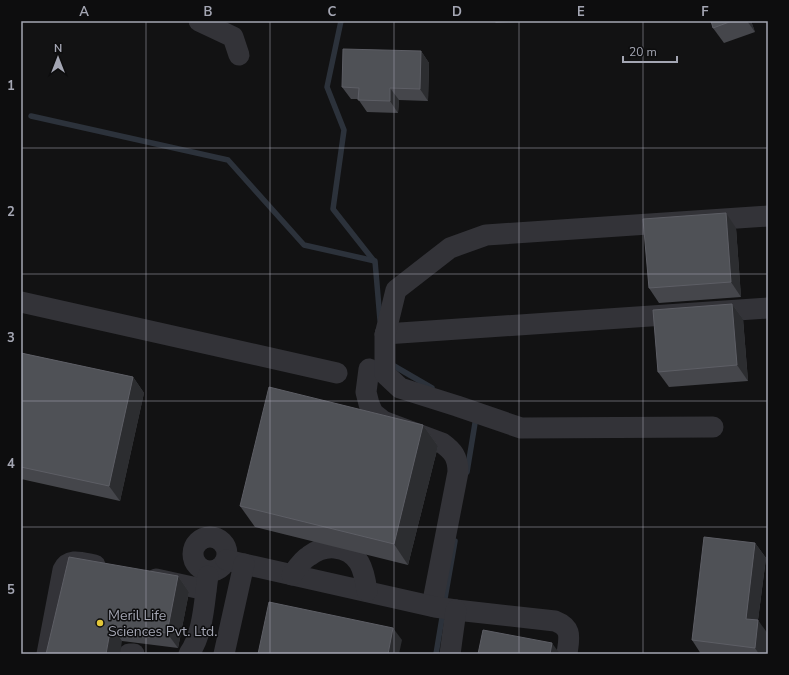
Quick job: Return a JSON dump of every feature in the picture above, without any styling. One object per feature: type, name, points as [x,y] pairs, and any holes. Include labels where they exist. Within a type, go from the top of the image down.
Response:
[{"type":"lane","points":[[199,21],[233,37],[239,55]]},
{"type":"lane","points":[[450,654],[444,608],[458,472],[457,460],[450,448],[442,442],[383,421],[374,413],[369,404],[366,392],[377,372],[396,290],[450,248],[486,235],[768,216]]},
{"type":"lane","points":[[21,302],[337,373]]},
{"type":"lane","points":[[385,335],[768,308]]},
{"type":"lane","points":[[377,372],[400,388],[521,428],[713,427]]},
{"type":"lane","points":[[292,574],[308,556],[314,552],[327,548],[338,549],[350,553],[357,559],[365,575],[367,591]]},
{"type":"lane","points":[[47,654],[65,566],[69,563],[80,562],[117,570]]},
{"type":"lane","points":[[139,575],[218,578],[292,574],[444,608],[555,621],[561,623],[568,631],[569,638],[567,654]]},
{"type":"lane","points":[[218,578],[233,614],[224,654]]},
{"type":"lane","points":[[218,578],[233,614]]},
{"type":"lane","points":[[218,578],[191,651],[219,654]]},
{"type":"lane","points":[[129,654],[134,654]]},
{"type":"building","points":[[711,21],[732,21],[713,28]]},
{"type":"building","points":[[343,49],[421,51],[420,89],[390,88],[390,101],[358,100],[359,88],[342,87]]},
{"type":"building","points":[[726,213],[731,282],[649,288],[643,219]]},
{"type":"building","points":[[732,304],[737,365],[658,372],[653,310]]},
{"type":"building","points":[[21,353],[133,377],[109,486],[21,467]]},
{"type":"building","points":[[269,387],[423,425],[394,544],[240,506]]},
{"type":"building","points":[[704,537],[755,543],[746,619],[758,620],[755,648],[692,640]]},
{"type":"building","points":[[69,557],[178,576],[167,633],[111,626],[106,654],[46,654]]},
{"type":"building","points":[[269,602],[393,628],[388,654],[258,654]]},
{"type":"building","points":[[483,630],[552,643],[550,654],[478,654]]},
{"type":"waterway","points":[[341,21],[327,87],[344,130],[333,209],[374,261]]},
{"type":"waterway","points":[[31,116],[228,160],[304,245],[375,261],[380,320]]},
{"type":"waterway","points":[[389,363],[432,388]]},
{"type":"waterway","points":[[467,472],[476,417]]},
{"type":"waterway","points":[[444,604],[455,541]]},
{"type":"waterway","points":[[436,654],[443,612]]},
{"type":"place","name":"Meril Life Sciences Pvt. Ltd.","points":[[100,623]]}]
